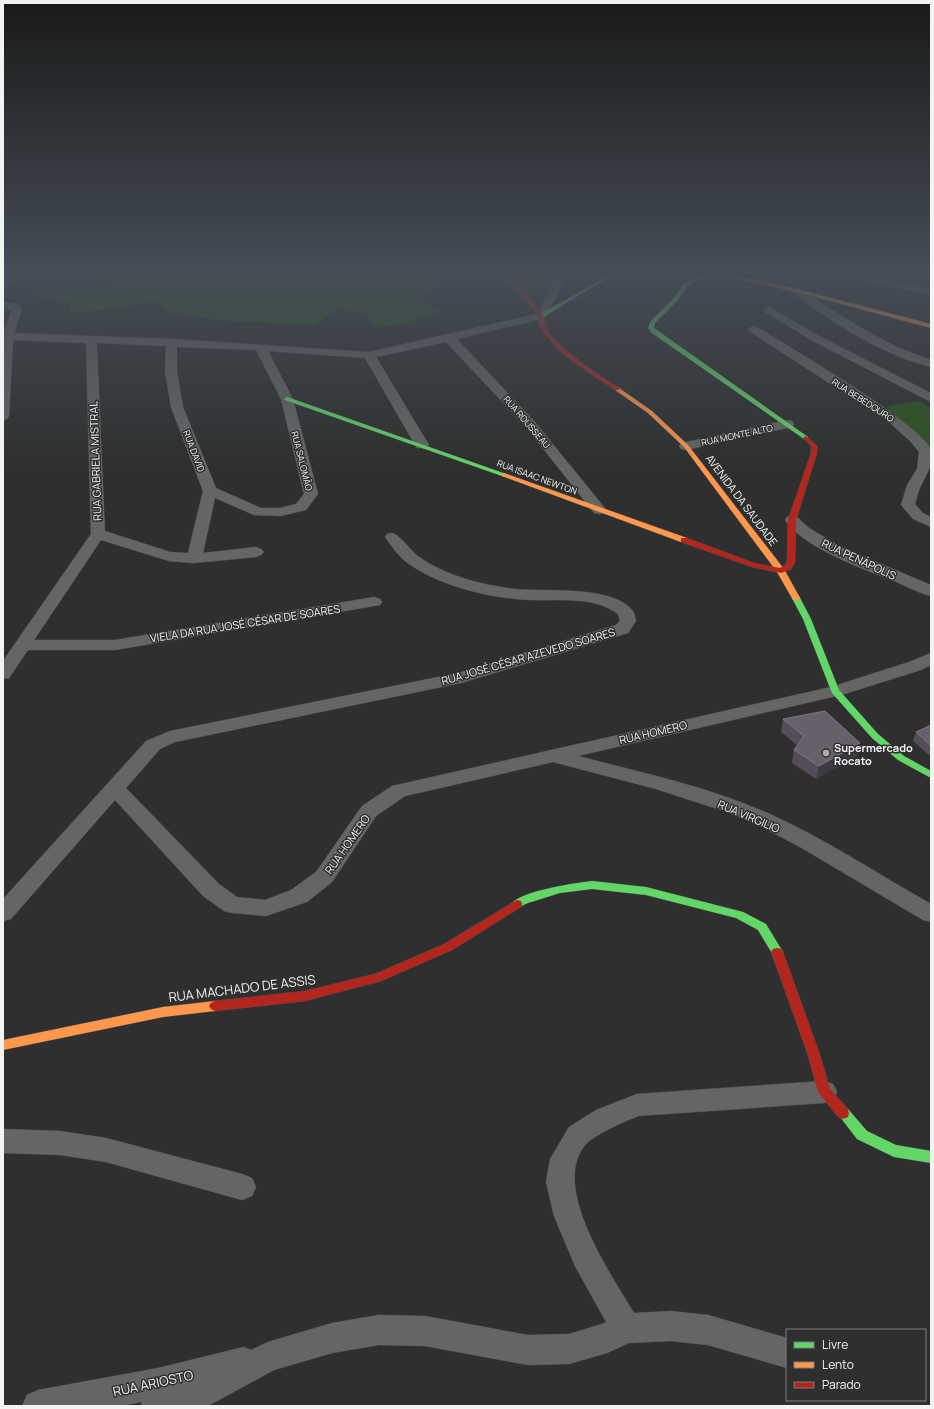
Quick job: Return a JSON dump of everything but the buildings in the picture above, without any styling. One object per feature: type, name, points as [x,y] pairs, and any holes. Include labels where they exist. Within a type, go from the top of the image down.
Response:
[{"type":"street","points":[[3,416],[8,338]]},
{"type":"street","points":[[57,338],[172,342],[368,355],[449,338]]},
{"type":"street","name":"RUA ROUSSEAU","points":[[449,338],[530,424],[599,510]]},
{"type":"street","name":"AVENIDA DA SAUDADE","points":[[551,338],[574,360],[650,412],[686,446],[781,571],[807,619],[835,690],[874,736],[901,758],[931,775]]},
{"type":"street","points":[[662,338],[788,424],[814,446],[814,453],[792,520],[791,562],[788,567],[781,571]]},
{"type":"street","name":"RUA BEBEDOURO","points":[[767,338],[893,419],[915,438],[926,452],[924,468],[914,485],[908,505],[918,516],[931,523]]},
{"type":"street","points":[[815,338],[931,398]]},
{"type":"street","points":[[871,338],[912,358],[931,364]]},
{"type":"street","name":"RUA GABRIELA MISTRAL","points":[[3,674],[98,534],[91,339]]},
{"type":"street","name":"RUA DAVID","points":[[172,342],[171,372],[177,407],[210,491]]},
{"type":"street","name":"RUA SALOMÃO","points":[[210,491],[259,512],[280,512],[301,507],[311,494],[287,399],[260,347]]},
{"type":"street","points":[[368,355],[422,445]]},
{"type":"street","name":"RUA ISAAC NEWTON","points":[[287,399],[422,445],[752,566],[781,571]]},
{"type":"street","name":"RUA MONTE ALTO","points":[[686,446],[788,424]]},
{"type":"street","points":[[194,558],[210,491]]},
{"type":"street","name":"RUA PENÁPOLIS","points":[[792,520],[799,529],[838,551],[931,591]]},
{"type":"street","points":[[98,534],[169,556],[194,558],[256,552]]},
{"type":"street","name":"RUA JOSÉ CÉSAR AZEVEDO SOARES","points":[[115,788],[153,745],[170,737],[461,678],[622,629],[628,621],[626,612],[613,604],[592,598],[516,594],[490,590],[428,570],[410,558],[394,542],[392,537]]},
{"type":"street","name":"VIELA DA RUA JOSÉ CÉSAR DE SOARES","points":[[22,645],[115,645],[374,602]]},
{"type":"street","name":"RUA HOMERO","points":[[115,788],[211,890],[232,905],[266,908],[298,896],[324,877],[369,811],[399,791],[835,690],[915,666],[931,658]]},
{"type":"street","name":"RUA VIRGILIO","points":[[552,755],[702,797],[765,820],[828,853],[931,914]]},
{"type":"street","points":[[3,913],[115,788]]},
{"type":"street","name":"RUA MACHADO DE ASSIS","points":[[3,1045],[163,1012],[306,996],[377,978],[448,947],[524,900],[560,889],[592,885],[646,891],[692,902],[739,915],[762,928],[777,951],[814,1052],[824,1092]]},
{"type":"street","points":[[626,1328],[585,1256],[568,1216],[560,1182],[563,1159],[578,1135],[605,1118],[637,1105],[824,1092],[862,1135],[894,1151],[931,1157]]},
{"type":"street","points":[[3,1141],[60,1143],[106,1150],[242,1187]]},
{"type":"street","points":[[176,1406],[268,1357],[332,1338],[378,1330],[425,1331],[528,1350],[569,1349],[607,1338],[626,1328],[671,1326],[708,1330],[786,1353]]},
{"type":"street","name":"RUA ARIOSTO","points":[[38,1406],[157,1394],[268,1357]]},
{"type":"green space","points":[[919,401],[931,408],[931,448],[903,421],[882,410],[890,406]]},
{"type":"traffic: fast","points":[[662,338],[806,438]]},
{"type":"traffic: fast","points":[[287,399],[504,475]]},
{"type":"traffic: fast","points":[[796,598],[807,619],[835,691],[875,736],[901,758],[931,775]]},
{"type":"traffic: fast","points":[[517,904],[524,900],[560,889],[592,885],[646,891],[739,915],[762,927],[777,952]]},
{"type":"traffic: fast","points":[[843,1113],[862,1135],[894,1151],[931,1157]]},
{"type":"traffic: slow","points":[[617,389],[650,412],[686,446],[781,571],[796,598]]},
{"type":"traffic: slow","points":[[504,475],[684,540]]},
{"type":"traffic: slow","points":[[3,1045],[163,1012],[215,1006]]},
{"type":"traffic: jam","points":[[551,338],[574,360],[617,389]]},
{"type":"traffic: jam","points":[[684,540],[752,565],[781,571],[788,567],[791,562],[792,520],[814,453],[814,446],[806,438]]},
{"type":"traffic: jam","points":[[215,1006],[305,996],[377,978],[448,947],[517,904]]},
{"type":"traffic: jam","points":[[777,952],[813,1052],[824,1092],[843,1113]]},
{"type":"place","name":"Supermercado Rocato","points":[[826,753]]}]
